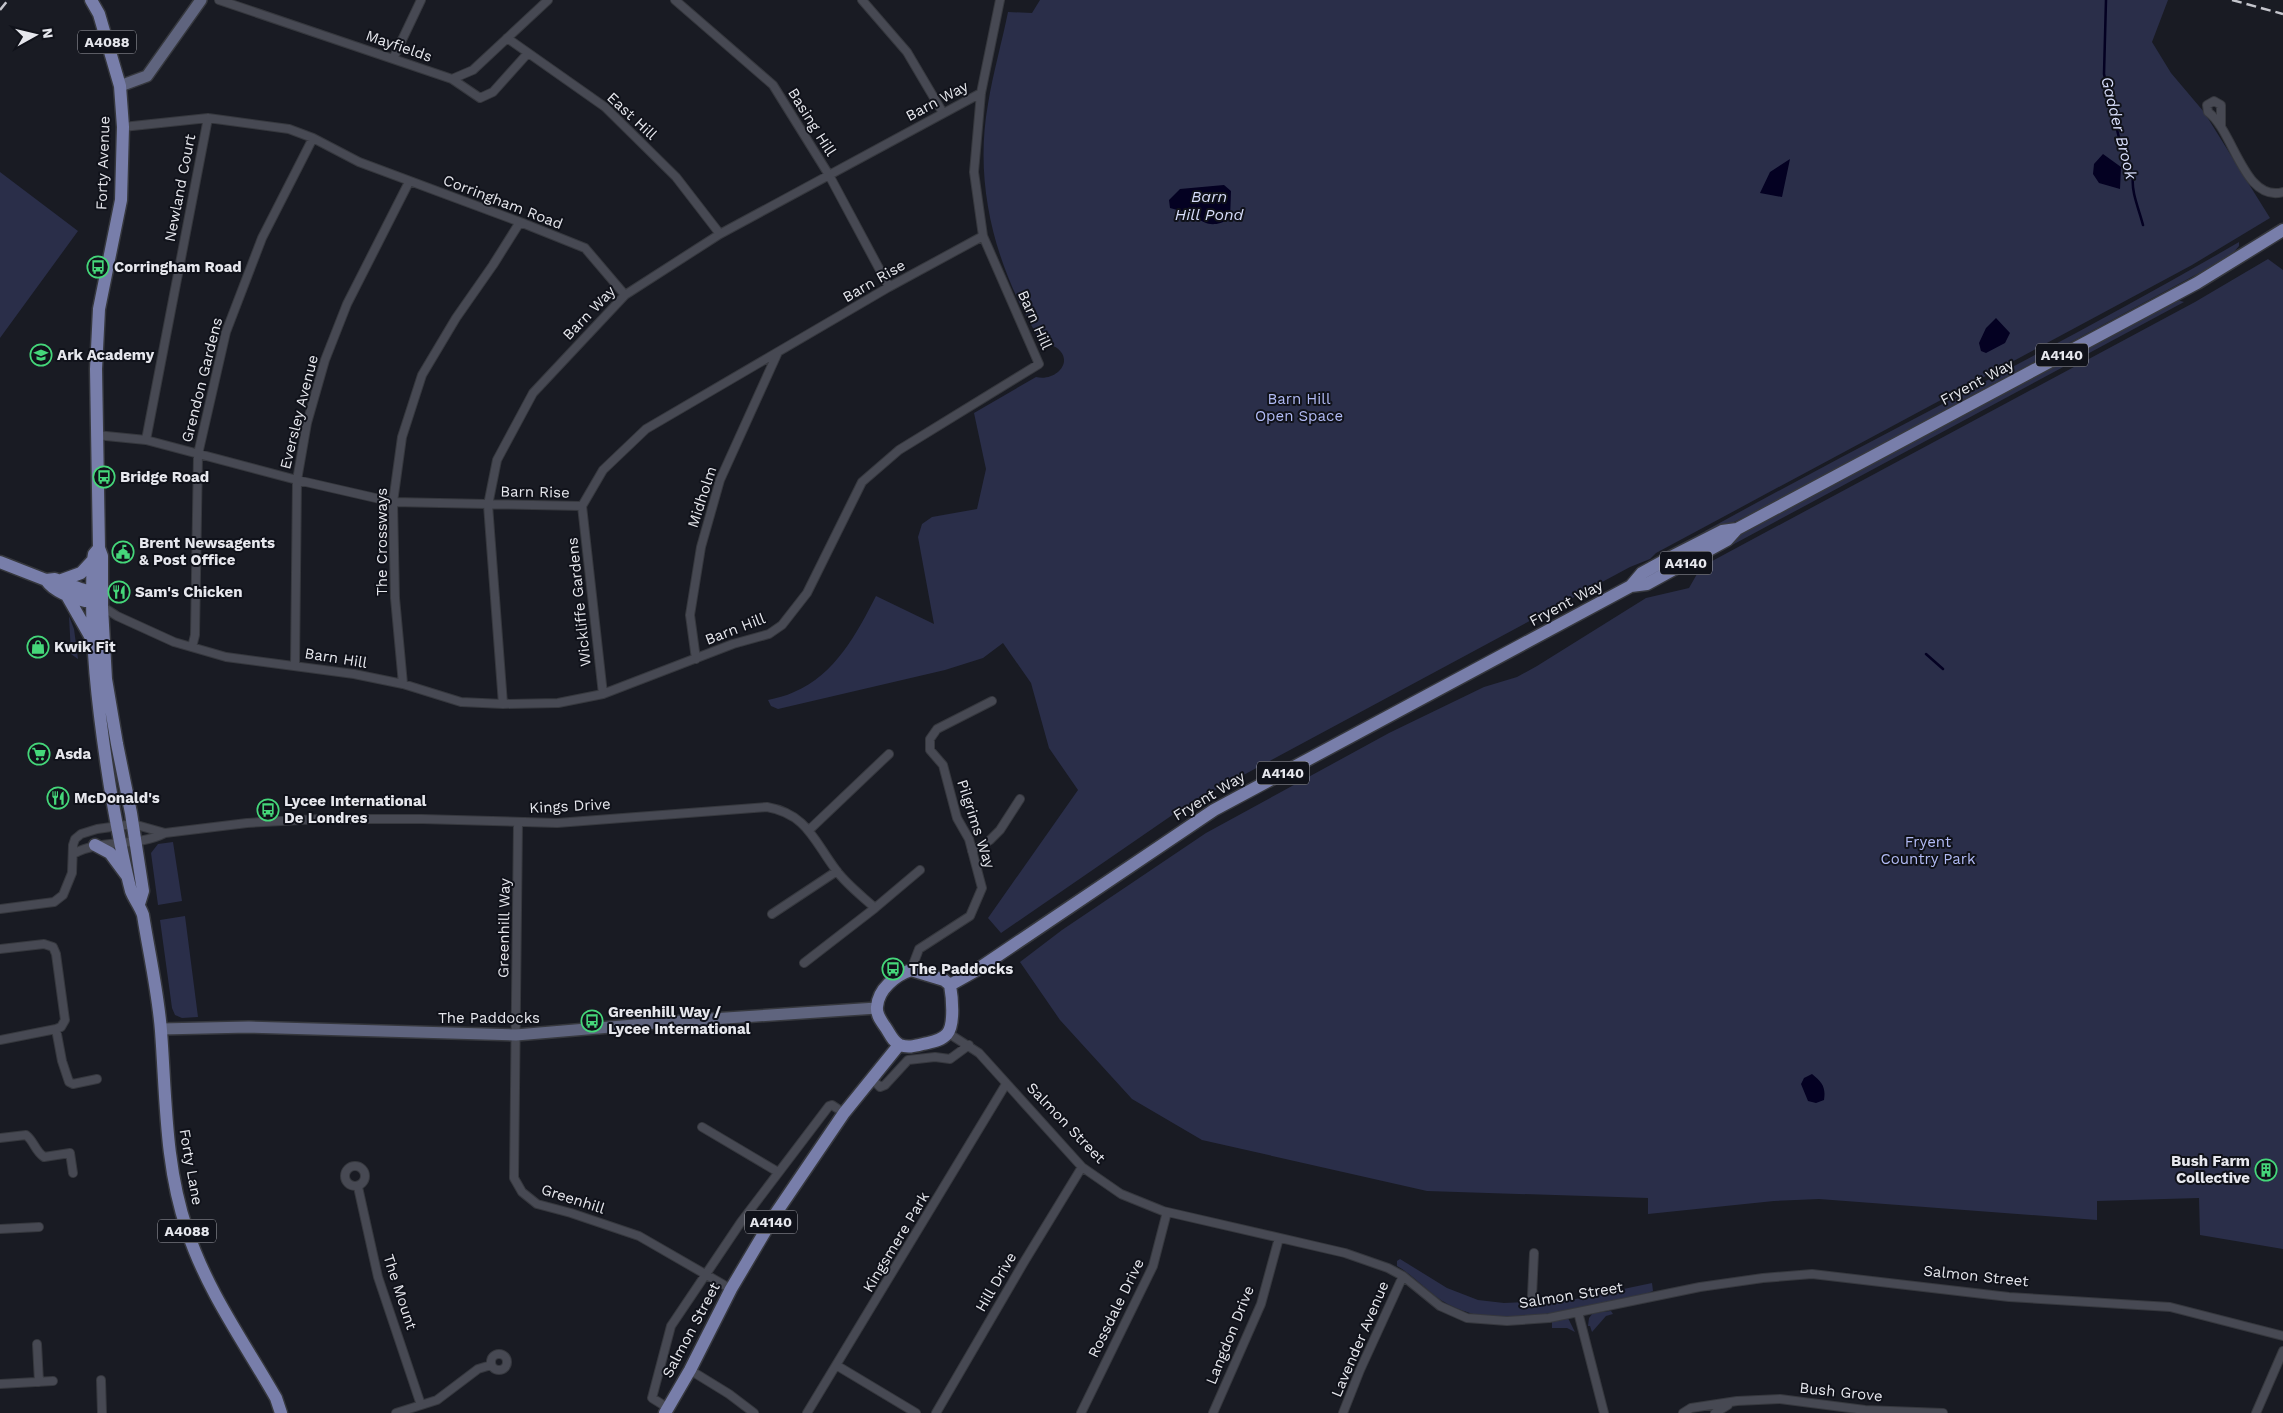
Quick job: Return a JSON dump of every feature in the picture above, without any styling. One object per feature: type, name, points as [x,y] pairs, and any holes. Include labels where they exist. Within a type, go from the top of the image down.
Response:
[{"type":"main road","name":"Forty Avenue","points":[[90,0],[99,14],[120,86],[123,127],[121,200],[99,309],[96,369],[96,554],[92,598]]},
{"type":"main road","name":"Fryent Way","points":[[950,985],[975,971],[1214,810],[1631,586],[1647,584],[1721,544],[1737,529],[2196,283],[2283,230]]},
{"type":"main road","points":[[59,581],[80,573],[96,554],[102,556],[102,607],[109,696],[136,842],[143,892],[139,904]]},
{"type":"main road","points":[[0,562],[46,580],[59,581],[87,591],[92,598],[85,602],[51,588],[46,580]]},
{"type":"main road","points":[[66,594],[84,622],[93,643]]},
{"type":"main road","name":"A4088","points":[[92,598],[97,692],[118,826]]},
{"type":"main road","points":[[118,826],[120,843],[132,893],[139,904]]},
{"type":"main road","points":[[95,845],[110,853],[121,870],[129,878]]},
{"type":"main road","name":"Forty Lane","points":[[139,904],[161,1029],[168,1148],[178,1198],[187,1230],[208,1282],[225,1315],[269,1387],[281,1413]]},
{"type":"main road","points":[[911,970],[944,980],[950,985],[952,995],[951,1024],[948,1033],[938,1040],[909,1047],[899,1045],[893,1040],[880,1019],[877,1008],[880,995],[898,974],[911,970]]},
{"type":"main road","name":"Salmon Street","points":[[666,1411],[690,1370],[731,1289],[776,1213],[844,1112],[899,1045]]},
{"type":"street","points":[[120,86],[147,76],[201,0]]},
{"type":"street","name":"Mayfields","points":[[219,0],[452,79],[480,98],[493,92],[528,53]]},
{"type":"street","points":[[393,59],[421,0]]},
{"type":"street","points":[[452,79],[473,70],[548,0]]},
{"type":"street","name":"Basing Hill","points":[[675,0],[773,85],[829,175],[889,288]]},
{"type":"street","points":[[862,0],[907,52],[943,113]]},
{"type":"street","name":"Barn Hill","points":[[92,598],[117,616],[174,642],[226,657],[354,674],[403,684],[461,702],[503,704],[558,702],[602,694],[733,644],[769,634],[782,625],[807,593],[862,482],[899,450],[1039,364],[983,236],[974,172],[982,93],[1000,0]]},
{"type":"street","name":"East Hill","points":[[507,38],[605,107],[676,177],[720,234]]},
{"type":"street","name":"Barn Way","points":[[503,704],[488,505],[497,460],[533,393],[624,295],[720,234],[982,93]]},
{"type":"street","name":"Corringham Road","points":[[123,127],[208,118],[290,129],[313,138],[359,162],[585,248],[624,295]]},
{"type":"street","name":"Newland Court","points":[[146,440],[208,118]]},
{"type":"street","points":[[2221,126],[2249,178],[2260,189],[2274,194],[2283,192]]},
{"type":"street","name":"Grendon Gardens","points":[[192,647],[196,635],[198,454],[226,332],[262,238],[313,138]]},
{"type":"street","name":"Eversley Avenue","points":[[295,666],[297,480],[307,424],[325,360],[347,304],[409,182]]},
{"type":"street","name":"The Crossways","points":[[403,684],[395,598],[393,502],[402,437],[422,375],[456,318],[493,266],[520,222]]},
{"type":"street","name":"Barn Rise","points":[[96,435],[146,440],[297,480],[393,502],[582,506],[603,470],[646,429],[889,288],[983,236]]},
{"type":"street","name":"Midholm","points":[[696,659],[690,615],[701,547],[720,480],[778,352]]},
{"type":"street","name":"Wickliffe Gardens","points":[[582,506],[602,694]]},
{"type":"street","name":"Pilgrims Way","points":[[911,970],[919,949],[970,916],[982,888],[969,838],[957,818],[943,765],[930,750],[930,739],[937,729],[992,701]]},
{"type":"street","points":[[809,830],[889,754]]},
{"type":"street","points":[[972,851],[990,840],[1000,830],[1020,799]]},
{"type":"street","name":"Kings Drive","points":[[164,833],[247,823],[320,819],[558,823],[766,806],[786,811],[798,818],[809,830],[837,871],[875,908]]},
{"type":"street","name":"Greenhill Way","points":[[516,1035],[518,822]]},
{"type":"street","points":[[0,909],[54,902],[63,895],[72,873],[73,844],[78,836],[97,829],[133,824],[164,833]]},
{"type":"street","points":[[74,854],[95,845],[146,841],[164,833]]},
{"type":"street","points":[[804,963],[920,870]]},
{"type":"street","points":[[772,914],[837,871]]},
{"type":"street","points":[[0,949],[44,944],[53,946],[56,954],[64,1020],[61,1027],[56,1029],[0,1040]]},
{"type":"street","name":"The Paddocks","points":[[161,1029],[249,1027],[516,1035],[686,1020],[877,1008]]},
{"type":"street","points":[[56,1029],[62,1061],[69,1082],[73,1084],[97,1079]]},
{"type":"street","name":"Salmon Street","points":[[948,1033],[979,1053],[1082,1167],[1121,1194],[1167,1212],[1344,1253],[1388,1268],[1403,1276],[1440,1306],[1467,1318],[1507,1321],[1549,1318],[1700,1287],[1763,1278],[1812,1274],[2009,1297],[2170,1307],[2283,1336]]},
{"type":"street","name":"Greenhill","points":[[516,1035],[513,1171],[514,1178],[522,1192],[537,1204],[571,1213],[639,1236],[705,1276],[731,1289]]},
{"type":"street","points":[[872,1079],[880,1087],[885,1085],[908,1060],[935,1056],[950,1059],[969,1045]]},
{"type":"street","name":"Kingsmere Park","points":[[807,1413],[1006,1084]]},
{"type":"street","name":"Salmon Street","points":[[666,1411],[652,1398],[671,1326],[741,1222],[829,1106],[832,1105],[844,1112]]},
{"type":"street","points":[[702,1127],[778,1172]]},
{"type":"street","points":[[0,1138],[26,1135],[32,1139],[37,1152],[44,1157],[70,1153],[73,1173]]},
{"type":"street","name":"Hill Drive","points":[[936,1413],[1082,1167]]},
{"type":"street","name":"The Mount","points":[[358,1186],[378,1277],[408,1361],[421,1405]]},
{"type":"street","name":"Rossdale Drive","points":[[1081,1413],[1153,1266],[1167,1212]]},
{"type":"street","points":[[0,1230],[39,1226]]},
{"type":"street","name":"Langdon Drive","points":[[1212,1413],[1261,1304],[1279,1238]]},
{"type":"street","points":[[1532,1296],[1534,1253]]},
{"type":"street","name":"Lavender Avenue","points":[[1343,1413],[1360,1370],[1403,1276]]},
{"type":"street","points":[[1578,1312],[1604,1413]]},
{"type":"street","points":[[37,1344],[39,1382]]},
{"type":"street","points":[[2256,1413],[2283,1351]]},
{"type":"street","points":[[396,1413],[437,1400],[478,1369],[491,1364]]},
{"type":"street","points":[[836,1366],[916,1413]]},
{"type":"street","points":[[690,1370],[729,1394],[754,1413]]},
{"type":"street","points":[[101,1380],[102,1413]]},
{"type":"street","points":[[0,1384],[53,1381]]},
{"type":"street","name":"Bush Grove","points":[[1683,1413],[1691,1408],[1737,1401],[1780,1399],[1864,1411],[1943,1413]]},
{"type":"street","name":"Bush Grove","points":[[1715,1413],[1721,1408],[1737,1401]]},
{"type":"street","points":[[1816,1413],[1820,1404]]},
{"type":"green space","name":"Barn Hill Open Space","points":[[1040,0],[2168,0],[2152,42],[2171,73],[2204,112],[2270,218],[2192,265],[1656,553],[1650,559],[1630,567],[1184,807],[1001,933],[988,918],[1078,790],[1049,748],[1031,683],[1003,643],[983,658],[945,670],[778,709],[771,706],[768,700],[784,696],[809,685],[833,664],[853,638],[876,596],[934,624],[918,537],[922,524],[932,517],[977,509],[986,469],[974,413],[1036,377],[1050,377],[1056,374],[1063,365],[1062,353],[1054,346],[1042,343],[1012,288],[992,228],[984,167],[984,135],[988,104],[1008,12],[1032,13]]},
{"type":"green space","points":[[0,172],[78,231],[0,338]]},
{"type":"green space","points":[[2239,242],[2239,246],[2233,253],[2201,272],[1765,507],[1707,535],[1705,531],[2107,316]]},
{"type":"green space","name":"Fryent Country Park","points":[[2268,259],[2283,270],[2283,1249],[2200,1235],[2199,1198],[2097,1201],[2097,1220],[1819,1199],[1774,1201],[1648,1214],[1648,1198],[1427,1191],[1202,1140],[1132,1099],[1060,1020],[1020,962],[1062,930],[1206,833],[1389,733],[1484,687],[1517,677],[1646,598],[1689,588],[1701,567],[2195,302]]},
{"type":"green space","points":[[2177,300],[2184,302],[1721,551],[1717,547]]},
{"type":"green space","points":[[69,616],[74,629],[78,659],[71,654]]},
{"type":"green space","points":[[173,842],[182,901],[158,905],[151,853],[158,844]]},
{"type":"green space","points":[[185,916],[198,1017],[182,1018],[175,1015],[172,1008],[160,920]]},
{"type":"green space","points":[[1400,1259],[1447,1288],[1478,1300],[1504,1303],[1571,1300],[1652,1283],[1653,1291],[1615,1302],[1569,1311],[1522,1316],[1482,1316],[1456,1308],[1440,1299],[1397,1266],[1397,1261]]},
{"type":"green space","points":[[1611,1311],[1613,1314],[1606,1316],[1592,1332],[1590,1326],[1588,1326],[1589,1318],[1593,1313]]},
{"type":"green space","points":[[1568,1318],[1575,1332],[1567,1328],[1552,1328],[1552,1321]]},
{"type":"water","points":[[2103,154],[2121,167],[2120,189],[2099,183],[2093,174],[2094,164]]},
{"type":"water","points":[[1790,159],[1782,197],[1760,193],[1770,172]]},
{"type":"water","name":"Barn Hill Pond","points":[[1224,185],[1231,191],[1230,219],[1223,222],[1208,224],[1187,213],[1170,208],[1169,200],[1180,189]]},
{"type":"water","points":[[1996,318],[2010,333],[2005,343],[1986,353],[1981,351],[1979,343],[1986,328]]},
{"type":"water","points":[[1812,1074],[1821,1082],[1824,1088],[1824,1100],[1816,1103],[1808,1101],[1801,1084],[1804,1078]]},
{"type":"waterway","name":"Gadder Brook","points":[[2106,0],[2104,74],[2119,138],[2133,177],[2134,195],[2143,225]]},
{"type":"waterway","points":[[1926,654],[1943,669]]},
{"type":"railway","points":[[0,10],[8,0]]},
{"type":"railway","points":[[2232,0],[2283,14]]},
{"type":"place","name":"Corringham Road","points":[[98,267]]},
{"type":"place","name":"Ark Academy","points":[[41,355]]},
{"type":"place","name":"Bridge Road","points":[[104,477]]},
{"type":"place","name":"Brent Newsagents & Post Office","points":[[123,552]]},
{"type":"place","name":"Sam's Chicken","points":[[119,592]]},
{"type":"place","name":"Kwik Fit","points":[[38,647]]},
{"type":"place","name":"Asda","points":[[39,754]]},
{"type":"place","name":"McDonald's","points":[[58,798]]},
{"type":"place","name":"Lycee International De Londres","points":[[268,810]]},
{"type":"place","name":"The Paddocks","points":[[893,969]]},
{"type":"place","name":"Greenhill Way / Lycee International","points":[[592,1021]]},
{"type":"place","name":"Bush Farm Collective","points":[[2266,1170]]}]
